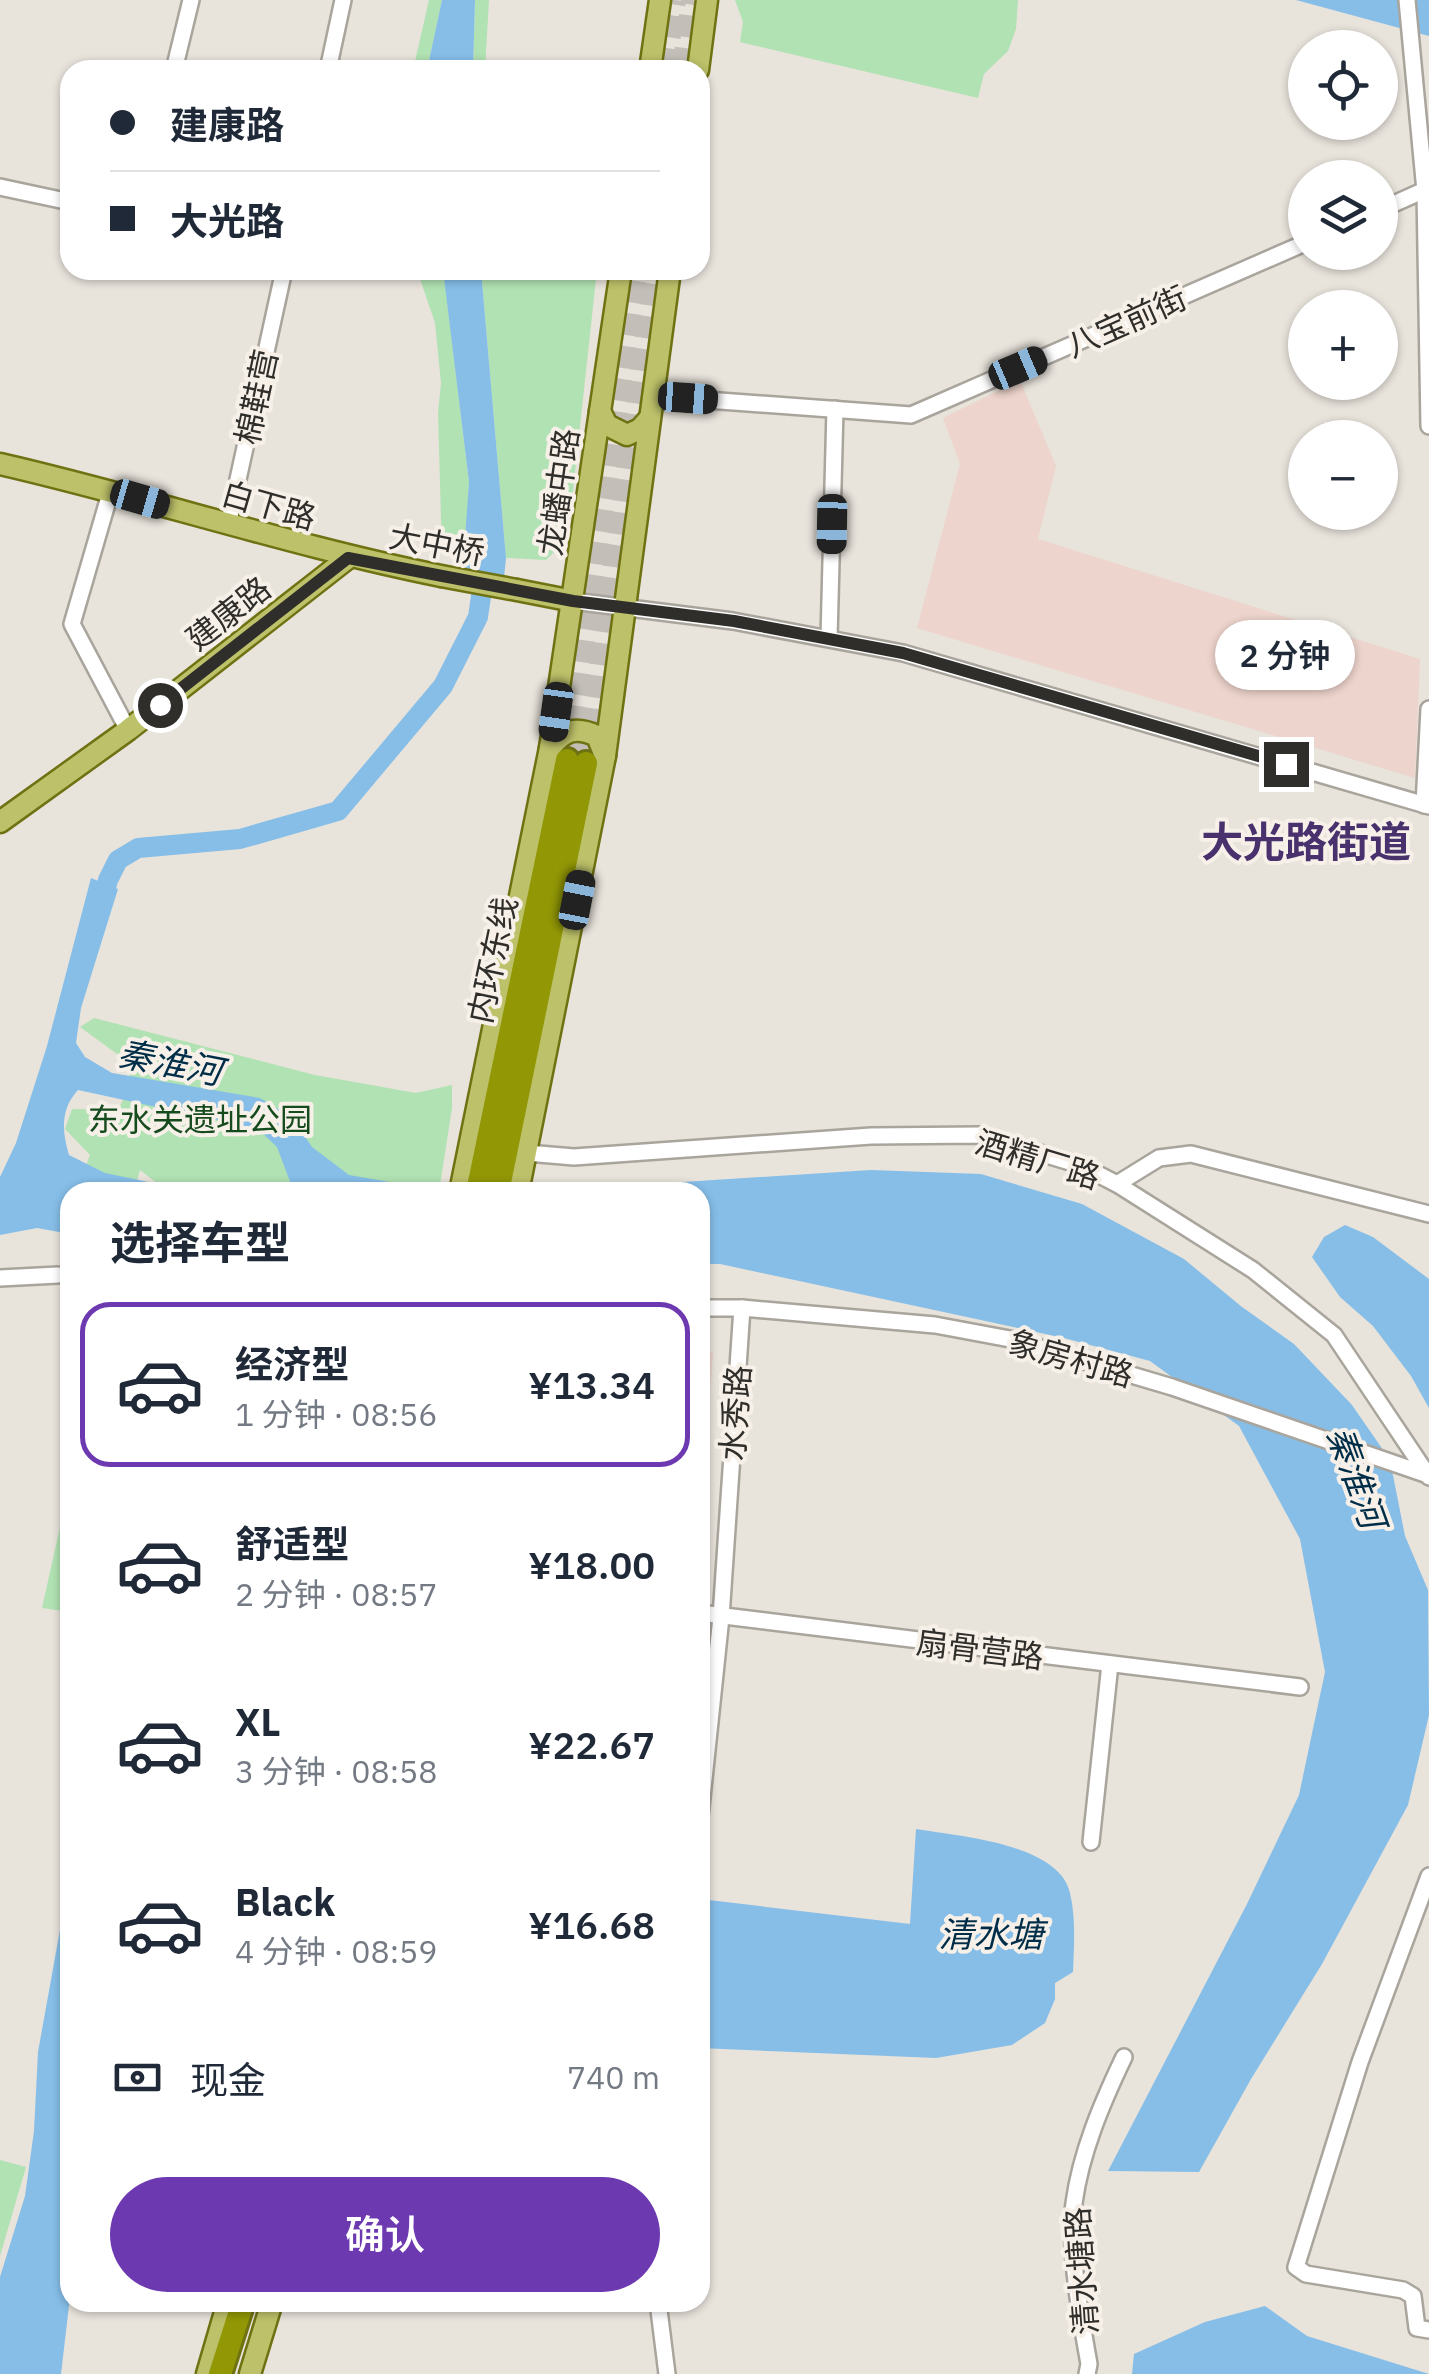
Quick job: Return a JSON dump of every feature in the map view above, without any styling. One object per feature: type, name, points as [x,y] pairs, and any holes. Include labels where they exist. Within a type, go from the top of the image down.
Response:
[{"type":"highway","name":"内环东线","points":[[491,1182],[577,757]]},
{"type":"highway","points":[[220,2374],[240,2312]]},
{"type":"highway","points":[[234,2374],[253,2312]]},
{"type":"main road","points":[[651,60],[660,0]]},
{"type":"main road","points":[[699,60],[708,0]]},
{"type":"main road","name":"龙蟠中路","points":[[494,1182],[527,1153],[577,757],[573,601],[619,280]]},
{"type":"main road","name":"龙蟠中路","points":[[577,757],[626,608],[669,280]]},
{"type":"main road","points":[[600,411],[607,424],[619,433],[640,429],[649,419]]},
{"type":"main road","name":"白下路","points":[[0,464],[111,490],[348,558]]},
{"type":"main road","name":"大中桥","points":[[348,558],[573,601]]},
{"type":"main road","name":"建康路","points":[[0,822],[128,730],[348,558]]},
{"type":"main road","points":[[207,2374],[225,2312]]},
{"type":"main road","points":[[250,2374],[269,2312]]},
{"type":"street","points":[[176,60],[191,0]]},
{"type":"street","points":[[330,60],[344,0]]},
{"type":"street","points":[[1406,0],[1427,190],[1429,426]]},
{"type":"street","points":[[0,186],[60,200]]},
{"type":"street","points":[[1398,202],[1427,190]]},
{"type":"street","name":"八宝前街","points":[[652,396],[911,415],[1288,250]]},
{"type":"street","name":"棉鞋营","points":[[228,525],[282,280]]},
{"type":"street","points":[[829,638],[835,409]]},
{"type":"street","points":[[111,490],[72,624],[128,730]]},
{"type":"street","points":[[573,601],[734,621],[903,653],[1426,805],[1429,710]]},
{"type":"street","name":"酒精厂路","points":[[527,1153],[574,1157],[871,1136],[980,1135],[1080,1166],[1117,1184],[1252,1270],[1334,1335],[1428,1476]]},
{"type":"street","points":[[1117,1184],[1159,1158],[1191,1154],[1429,1214]]},
{"type":"street","points":[[0,1278],[58,1276]]},
{"type":"street","name":"象房村路","points":[[710,1308],[935,1325],[1010,1339],[1172,1387],[1428,1476]]},
{"type":"street","name":"水秀路","points":[[710,1726],[722,1617],[742,1308]]},
{"type":"street","name":"扇骨营路","points":[[710,1615],[1300,1686]]},
{"type":"street","points":[[1091,1842],[1110,1664]]},
{"type":"street","points":[[1423,2329],[1413,2296],[1403,2290],[1306,2274],[1296,2267],[1360,2062],[1429,1876]]},
{"type":"street","name":"清水塘路","points":[[1087,2374],[1073,2207],[1083,2159],[1124,2057]]},
{"type":"street","points":[[659,2312],[666,2374]]},
{"type":"shaded area","points":[[1020,380],[1056,466],[1038,539],[1420,659],[1415,778],[917,628],[960,464],[943,418]]},
{"type":"green space","points":[[429,0],[442,0],[429,60],[415,60]]},
{"type":"green space","points":[[475,0],[489,0],[486,60],[473,60]]},
{"type":"green space","points":[[735,0],[1018,0],[1016,29],[1008,51],[984,74],[978,98],[740,42],[743,22]]},
{"type":"green space","points":[[420,280],[445,280],[469,482],[465,553],[442,554],[438,413],[441,383],[435,323]]},
{"type":"green space","points":[[482,280],[596,280],[569,527],[546,560],[506,558]]},
{"type":"green space","name":"东水关遗址公园","points":[[94,1018],[315,1075],[416,1093],[452,1085],[441,1182],[155,1182],[140,1170],[137,1182],[80,1182],[90,1155],[65,1129],[72,1109],[118,1110],[131,1084],[128,1062],[80,1027]]},
{"type":"green space","points":[[60,1527],[60,1611],[42,1608]]},
{"type":"green space","points":[[0,2160],[26,2167],[0,2256]]},
{"type":"water","points":[[442,0],[475,0],[473,60],[429,60]]},
{"type":"water","points":[[1296,0],[1429,0],[1429,36]]},
{"type":"water","points":[[444,280],[482,280],[506,558],[503,588],[462,580],[469,482]]},
{"type":"water","points":[[91,878],[118,889],[81,1008],[76,1043],[85,1057],[112,1073],[260,1098],[292,1117],[312,1147],[349,1175],[390,1182],[290,1182],[277,1147],[258,1129],[78,1090],[64,1121],[69,1155],[105,1173],[149,1182],[60,1182],[60,1232],[37,1228],[0,1235],[0,1177],[16,1143],[47,1046]]},
{"type":"water","name":"秦淮河","points":[[871,1170],[981,1174],[1082,1204],[1184,1259],[1294,1344],[1352,1405],[1390,1460],[1405,1536],[1428,1590],[1429,1715],[1408,1805],[1322,1964],[1199,2172],[1108,2171],[1247,1904],[1299,1795],[1325,1672],[1300,1539],[1239,1426],[1150,1361],[1064,1338],[710,1264],[710,1182],[684,1182]]},
{"type":"water","points":[[1345,1225],[1373,1237],[1429,1279],[1429,1408],[1411,1376],[1373,1326],[1340,1297],[1312,1257],[1324,1237]]},
{"type":"water","name":"清水塘","points":[[916,1829],[1004,1845],[1047,1863],[1062,1876],[1073,1912],[1073,1972],[1055,1983],[1055,1999],[1045,2023],[1012,2045],[936,2058],[710,2048],[710,1900],[910,1924]]},
{"type":"water","points":[[60,1930],[60,2312],[68,2312],[61,2374],[0,2374],[0,2277],[25,2196],[34,2131],[38,2052]]},
{"type":"water","points":[[1265,2306],[1307,2336],[1429,2374],[1132,2374],[1134,2354],[1205,2322]]},
{"type":"waterway","points":[[100,910],[118,860],[138,848],[240,839],[338,811],[443,686],[478,617],[485,569]]},
{"type":"tunnel","points":[[666,60],[675,0]]},
{"type":"tunnel","points":[[684,60],[692,0]]},
{"type":"tunnel","points":[[567,760],[636,280]]},
{"type":"tunnel","points":[[586,763],[654,280]]},
{"type":"district","name":"大光路街道","points":[[1306,841]]},
{"type":"route","points":[[160,705],[348,558],[573,601],[734,621],[903,653],[1286,764]]}]
